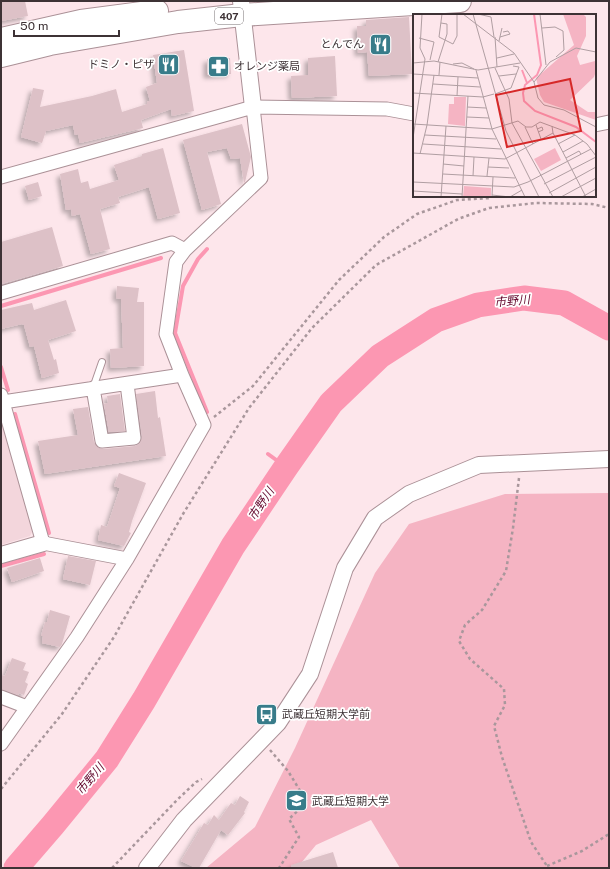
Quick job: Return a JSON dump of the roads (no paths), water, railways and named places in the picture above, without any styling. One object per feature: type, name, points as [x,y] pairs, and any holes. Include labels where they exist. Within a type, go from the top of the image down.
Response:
[{"type":"highway","name":"407","points":[[1,39],[81,21],[239,6],[460,1]]},
{"type":"highway","name":"407","points":[[1,56],[50,44],[170,23],[239,6]]},
{"type":"street","points":[[1,744],[77,637],[127,559],[204,424],[182,375],[166,334],[176,262],[185,250],[261,178],[239,6]]},
{"type":"street","points":[[1,178],[253,107],[387,109],[413,114]]},
{"type":"street","points":[[596,125],[609,122]]},
{"type":"street","points":[[1,293],[172,243],[185,250]]},
{"type":"street","points":[[43,543],[2,398],[127,384],[182,375]]},
{"type":"street","points":[[93,388],[102,441],[134,438],[127,384]]},
{"type":"street","points":[[147,868],[184,820],[278,723],[310,674],[345,568],[375,518],[409,494],[479,465],[609,460]]},
{"type":"street","points":[[1,555],[43,543],[127,559]]},
{"type":"street","points":[[1,697],[27,707]]},
{"type":"lane","points":[[93,388],[102,362]]},
{"type":"waterway","points":[[207,249],[198,259],[183,286],[175,333],[207,412]]},
{"type":"waterway","points":[[1,306],[161,258]]},
{"type":"waterway","name":"市野川","points":[[16,868],[107,759],[144,700],[233,546],[331,403],[380,356],[436,320],[478,305],[524,298],[564,303],[609,328]]},
{"type":"waterway","points":[[1,367],[8,390]]},
{"type":"waterway","points":[[15,414],[49,533]]},
{"type":"waterway","points":[[268,454],[286,467]]},
{"type":"waterway","points":[[1,566],[44,554]]},
{"type":"place","name":"とんでん","points":[[380,44]]},
{"type":"place","name":"ドミノ・ピザ","points":[[169,64]]},
{"type":"place","name":"オレンジ薬局","points":[[219,66]]},
{"type":"place","name":"武蔵丘短期大学前","points":[[267,714]]},
{"type":"place","name":"武蔵丘短期大学","points":[[296,801]]}]
